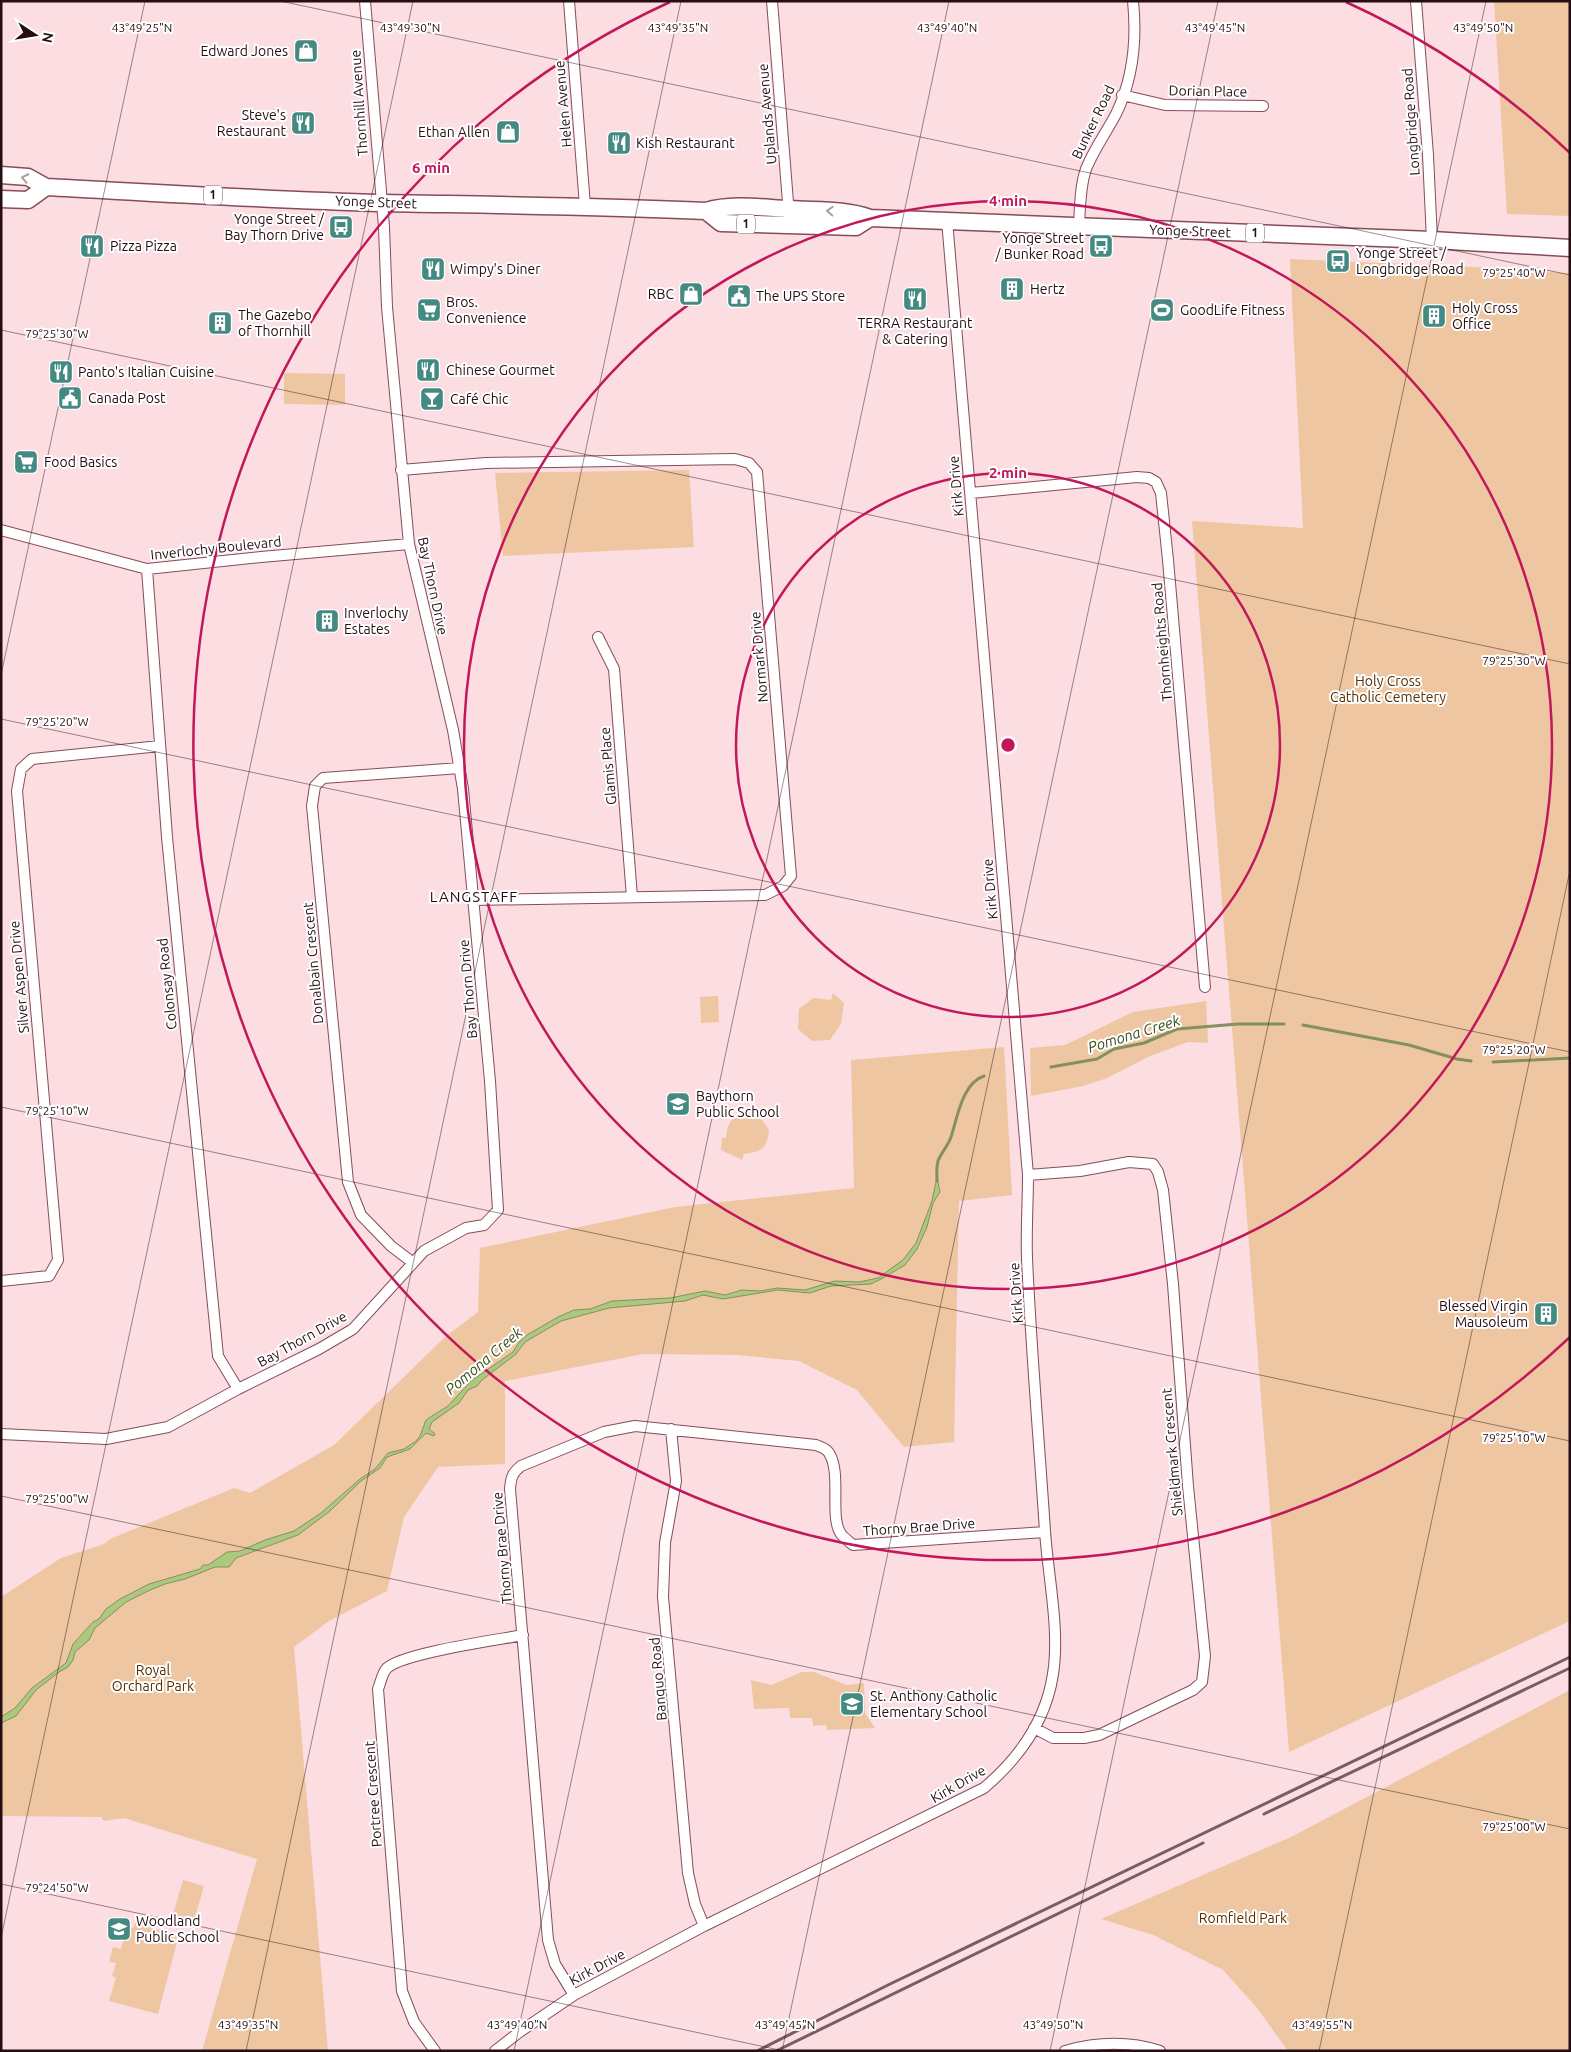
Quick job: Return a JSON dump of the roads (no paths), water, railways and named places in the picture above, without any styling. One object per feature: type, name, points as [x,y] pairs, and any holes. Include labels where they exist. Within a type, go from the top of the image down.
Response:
[{"type":"main road","name":"Yonge Street","points":[[1,175],[28,177],[46,187],[380,203],[585,206],[706,211],[720,223],[789,217],[856,227],[870,218],[947,220],[1432,240],[1570,248]]},
{"type":"main road","points":[[1,199],[28,200],[46,187]]},
{"type":"street","name":"Thornhill Avenue","points":[[365,1],[380,203]]},
{"type":"street","name":"Helen Avenue","points":[[569,1],[585,206]]},
{"type":"street","name":"Uplands Avenue","points":[[772,1],[789,217]]},
{"type":"street","name":"Bunker Road","points":[[1079,226],[1086,170],[1094,151],[1116,113],[1134,52],[1135,26],[1133,1]]},
{"type":"street","name":"Longbridge Road","points":[[1416,1],[1428,155],[1432,240]]},
{"type":"street","name":"Dorian Place","points":[[1122,95],[1166,105],[1263,106]]},
{"type":"street","name":"Bay Thorn Drive","points":[[1,1434],[106,1439],[126,1437],[168,1427],[238,1389],[319,1349],[353,1329],[424,1251],[448,1236],[466,1228],[484,1225],[498,1210],[492,1110],[460,768],[409,544],[401,470],[380,203]]},
{"type":"street","name":"Kirk Drive","points":[[495,2051],[518,2032],[574,1995],[704,1926],[984,1788],[1015,1759],[1034,1728],[1049,1694],[1055,1646],[1045,1532],[1027,1257],[1028,1175],[947,220]]},
{"type":"street","name":"Normark Drive","points":[[401,470],[486,463],[736,459],[749,463],[757,472],[791,876],[784,886],[765,896],[473,900]]},
{"type":"street","name":"Thornheights Road","points":[[971,492],[1137,477],[1148,478],[1156,482],[1161,493],[1168,560],[1205,987]]},
{"type":"street","name":"Inverlochy Boulevard","points":[[1,530],[147,570],[261,557],[409,544]]},
{"type":"street","name":"Colonsay Road","points":[[147,570],[166,837],[218,1356],[238,1389]]},
{"type":"street","name":"Glamis Place","points":[[598,637],[614,669],[632,897]]},
{"type":"street","name":"Silver Aspen Drive","points":[[1,1281],[49,1276],[58,1260],[17,791],[20,769],[32,759],[160,746]]},
{"type":"street","name":"Donalbain Crescent","points":[[412,1262],[391,1246],[361,1215],[348,1182],[312,806],[315,786],[323,778],[460,768]]},
{"type":"street","name":"Shieldmark Crescent","points":[[1028,1175],[1080,1171],[1129,1162],[1153,1164],[1158,1172],[1163,1190],[1173,1284],[1188,1486],[1205,1656],[1202,1682],[1193,1690],[1099,1734],[1084,1738],[1053,1738],[1034,1728]]},
{"type":"street","name":"Thorny Brae Drive","points":[[574,1995],[555,1964],[548,1940],[510,1489],[514,1471],[521,1466],[604,1432],[635,1426],[816,1445],[825,1449],[829,1454],[832,1463],[838,1527],[842,1535],[854,1545],[1045,1532]]},
{"type":"street","name":"Banquo Road","points":[[671,1429],[676,1481],[665,1543],[663,1596],[688,1873],[694,1904],[704,1926]]},
{"type":"street","name":"Portree Crescent","points":[[435,2051],[414,2022],[402,1992],[378,1689],[383,1673],[388,1667],[408,1658],[523,1635]]},
{"type":"street","points":[[1065,2051],[1095,2044],[1111,2043],[1138,2045],[1160,2051]]},
{"type":"waterway","name":"Pomona Creek","points":[[1051,1067],[1097,1059],[1114,1049],[1144,1043],[1177,1029],[1238,1024],[1284,1024]]},
{"type":"waterway","name":"Pomona Creek","points":[[1303,1025],[1409,1045],[1457,1059],[1471,1061]]},
{"type":"waterway","name":"Pomona Creek","points":[[1493,1062],[1570,1058]]},
{"type":"waterway","name":"Pomona Creek","points":[[937,1181],[938,1161],[950,1140],[965,1094],[970,1086],[984,1076]]},
{"type":"railway","points":[[757,2051],[888,1985],[1570,1657]]},
{"type":"railway","points":[[1264,1814],[1570,1668]]},
{"type":"railway","points":[[776,2051],[1203,1843]]},
{"type":"place","name":"Edward Jones","points":[[306,51]]},
{"type":"place","name":"Steve's Restaurant","points":[[303,123]]},
{"type":"place","name":"Ethan Allen","points":[[508,132]]},
{"type":"place","name":"Kish Restaurant","points":[[619,143]]},
{"type":"place","name":"Yonge Street / Bay Thorn Drive","points":[[341,227]]},
{"type":"place","name":"Pizza Pizza","points":[[92,246]]},
{"type":"place","name":"Yonge Street / Bunker Road","points":[[1101,246]]},
{"type":"place","name":"Yonge Street / Longbridge Road","points":[[1338,261]]},
{"type":"place","name":"Wimpy's Diner","points":[[433,269]]},
{"type":"place","name":"Hertz","points":[[1012,289]]},
{"type":"place","name":"RBC","points":[[691,294]]},
{"type":"place","name":"The UPS Store","points":[[739,296]]},
{"type":"place","name":"TERRA Restaurant & Catering","points":[[915,299]]},
{"type":"place","name":"Bros. Convenience","points":[[429,310]]},
{"type":"place","name":"GoodLife Fitness","points":[[1162,310]]},
{"type":"place","name":"Holy Cross Office","points":[[1434,316]]},
{"type":"place","name":"The Gazebo of Thornhill","points":[[220,323]]},
{"type":"place","name":"Chinese Gourmet","points":[[428,370]]},
{"type":"place","name":"Panto's Italian Cuisine","points":[[61,372]]},
{"type":"place","name":"Canada Post","points":[[70,398]]},
{"type":"place","name":"Café Chic","points":[[432,399]]},
{"type":"place","name":"Food Basics","points":[[26,462]]},
{"type":"place","name":"Inverlochy Estates","points":[[327,621]]},
{"type":"place","name":"Baythorn Public School","points":[[678,1104]]},
{"type":"place","name":"Blessed Virgin Mausoleum","points":[[1546,1314]]},
{"type":"place","name":"St. Anthony Catholic Elementary School","points":[[852,1704]]},
{"type":"place","name":"Woodland Public School","points":[[119,1929]]},
{"type":"district","name":"LANGSTAFF","points":[[474,897]]},
{"type":"park label","name":"Holy Cross Catholic Cemetery","points":[[1388,690]]},
{"type":"park label","name":"Royal Orchard Park","points":[[153,1678]]},
{"type":"park label","name":"Romfield Park","points":[[1243,1918]]}]
